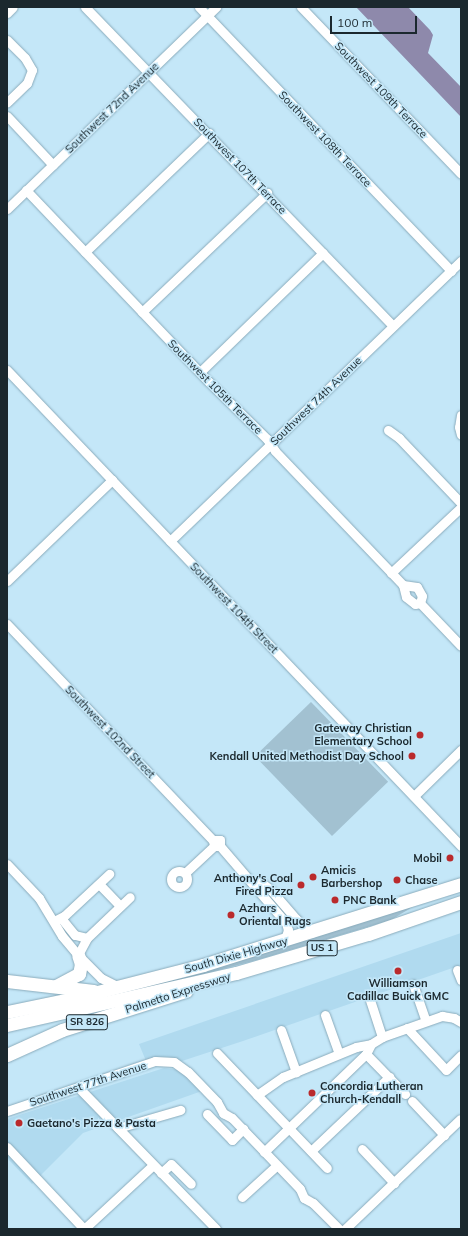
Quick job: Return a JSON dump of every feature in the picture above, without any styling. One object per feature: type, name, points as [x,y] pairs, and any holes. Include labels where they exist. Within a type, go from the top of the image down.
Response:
[{"type":"highway","name":"South Dixie Highway","points":[[7,1012],[120,987],[284,942],[461,884]]},
{"type":"highway","name":"South Dixie Highway","points":[[7,1025],[236,973],[361,936],[461,902]]},
{"type":"highway","points":[[52,987],[79,974],[81,964],[75,951]]},
{"type":"highway","name":"Palmetto Expressway","points":[[10,1053],[62,1030],[236,973]]},
{"type":"highway","points":[[7,981],[100,992]]},
{"type":"street","points":[[7,12],[13,7]]},
{"type":"street","name":"Southwest 107th Terrace","points":[[85,7],[267,193],[393,326]]},
{"type":"street","name":"Southwest 108th Terrace","points":[[199,7],[451,271]]},
{"type":"street","name":"Southwest 72nd Avenue","points":[[7,209],[216,7]]},
{"type":"street","name":"Southwest 109th Terrace","points":[[301,7],[461,174]]},
{"type":"street","points":[[7,40],[25,58],[32,70],[27,83],[7,102]]},
{"type":"street","points":[[7,116],[54,164]]},
{"type":"street","points":[[86,252],[209,133]]},
{"type":"street","name":"Southwest 105th Terrace","points":[[26,190],[142,312],[271,444],[403,585],[406,597],[415,604],[420,603]]},
{"type":"street","points":[[142,312],[267,193]]},
{"type":"street","points":[[200,372],[323,253]]},
{"type":"street","name":"Southwest 74th Avenue","points":[[170,541],[461,261]]},
{"type":"street","name":"Southwest 104th Street","points":[[7,370],[414,796],[460,842]]},
{"type":"street","points":[[460,433],[461,414]]},
{"type":"street","points":[[388,430],[399,438],[461,503]]},
{"type":"street","points":[[7,581],[112,480]]},
{"type":"street","points":[[391,573],[461,507]]},
{"type":"street","name":"Southwest 105th Terrace","points":[[403,585],[417,587],[422,596],[420,603]]},
{"type":"street","name":"Southwest 105th Terrace","points":[[420,603],[461,646]]},
{"type":"street","name":"Southwest 102nd Street","points":[[7,624],[253,882],[259,894],[286,923],[288,930],[284,942]]},
{"type":"street","points":[[414,796],[461,750]]},
{"type":"street","points":[[184,873],[216,844]]},
{"type":"street","points":[[7,864],[58,920],[75,935],[87,938]]},
{"type":"street","points":[[58,920],[99,884],[108,874]]},
{"type":"street","name":"Southwest 102nd Street","points":[[253,882],[268,887]]},
{"type":"street","points":[[99,884],[120,906]]},
{"type":"street","points":[[259,894],[268,887],[296,919],[312,933]]},
{"type":"street","points":[[75,951],[130,897]]},
{"type":"street","points":[[58,920],[75,951],[101,978],[120,987]]},
{"type":"street","points":[[457,970],[461,980]]},
{"type":"street","points":[[413,984],[426,1022]]},
{"type":"street","points":[[370,1000],[382,1037]]},
{"type":"street","points":[[324,1015],[339,1054]]},
{"type":"street","points":[[257,1095],[272,1083],[339,1054],[371,1044],[382,1037],[426,1022],[458,1018]]},
{"type":"street","points":[[407,1028],[446,1070],[461,1055]]},
{"type":"street","points":[[281,1030],[296,1072]]},
{"type":"street","points":[[264,1152],[366,1054],[371,1044]]},
{"type":"street","points":[[216,1053],[327,1168]]},
{"type":"street","points":[[366,1054],[405,1094]]},
{"type":"street","name":"Southwest 77th Avenue","points":[[7,1111],[155,1062],[170,1061],[183,1067],[217,1102],[223,1113],[232,1118],[243,1130]]},
{"type":"street","points":[[311,1151],[389,1077]]},
{"type":"street","points":[[78,1087],[216,1229]]},
{"type":"street","points":[[412,1101],[444,1135]]},
{"type":"street","points":[[118,1128],[180,1110]]},
{"type":"street","points":[[207,1114],[232,1140],[243,1130],[300,1189],[304,1198],[313,1203],[339,1229]]},
{"type":"street","points":[[345,1229],[460,1119]]},
{"type":"street","points":[[7,1147],[84,1229],[153,1165]]},
{"type":"street","points":[[362,1149],[394,1182]]},
{"type":"street","points":[[161,1173],[171,1164],[191,1184]]},
{"type":"street","points":[[242,1197],[277,1165]]},
{"type":"shaded area","points":[[356,7],[408,7],[430,30],[433,35],[428,53],[461,87],[461,117]]},
{"type":"shaded area","points":[[311,702],[388,782],[332,836],[255,756]]},
{"type":"shaded area","points":[[414,906],[391,920],[253,961],[7,1021],[7,1018],[196,974]]},
{"type":"shaded area","points":[[461,933],[461,965],[243,1041],[182,1061],[167,1057],[146,1061],[139,1044]]},
{"type":"shaded area","points":[[164,1068],[180,1070],[202,1091],[83,1133],[32,1184],[7,1158],[7,1119]]},
{"type":"place","name":"Gateway Christian Elementary School","points":[[420,735]]},
{"type":"place","name":"Kendall United Methodist Day School","points":[[412,756]]},
{"type":"place","name":"Mobil","points":[[450,858]]},
{"type":"place","name":"Amicis Barbershop","points":[[313,877]]},
{"type":"place","name":"Chase","points":[[397,880]]},
{"type":"place","name":"Anthony's Coal Fired Pizza","points":[[301,885]]},
{"type":"place","name":"PNC Bank","points":[[335,900]]},
{"type":"place","name":"Azhars Oriental Rugs","points":[[231,915]]},
{"type":"place","name":"Williamson Cadillac Buick GMC","points":[[398,971]]},
{"type":"place","name":"Concordia Lutheran Church-Kendall","points":[[312,1093]]},
{"type":"place","name":"Gaetano's Pizza & Pasta","points":[[19,1123]]}]
